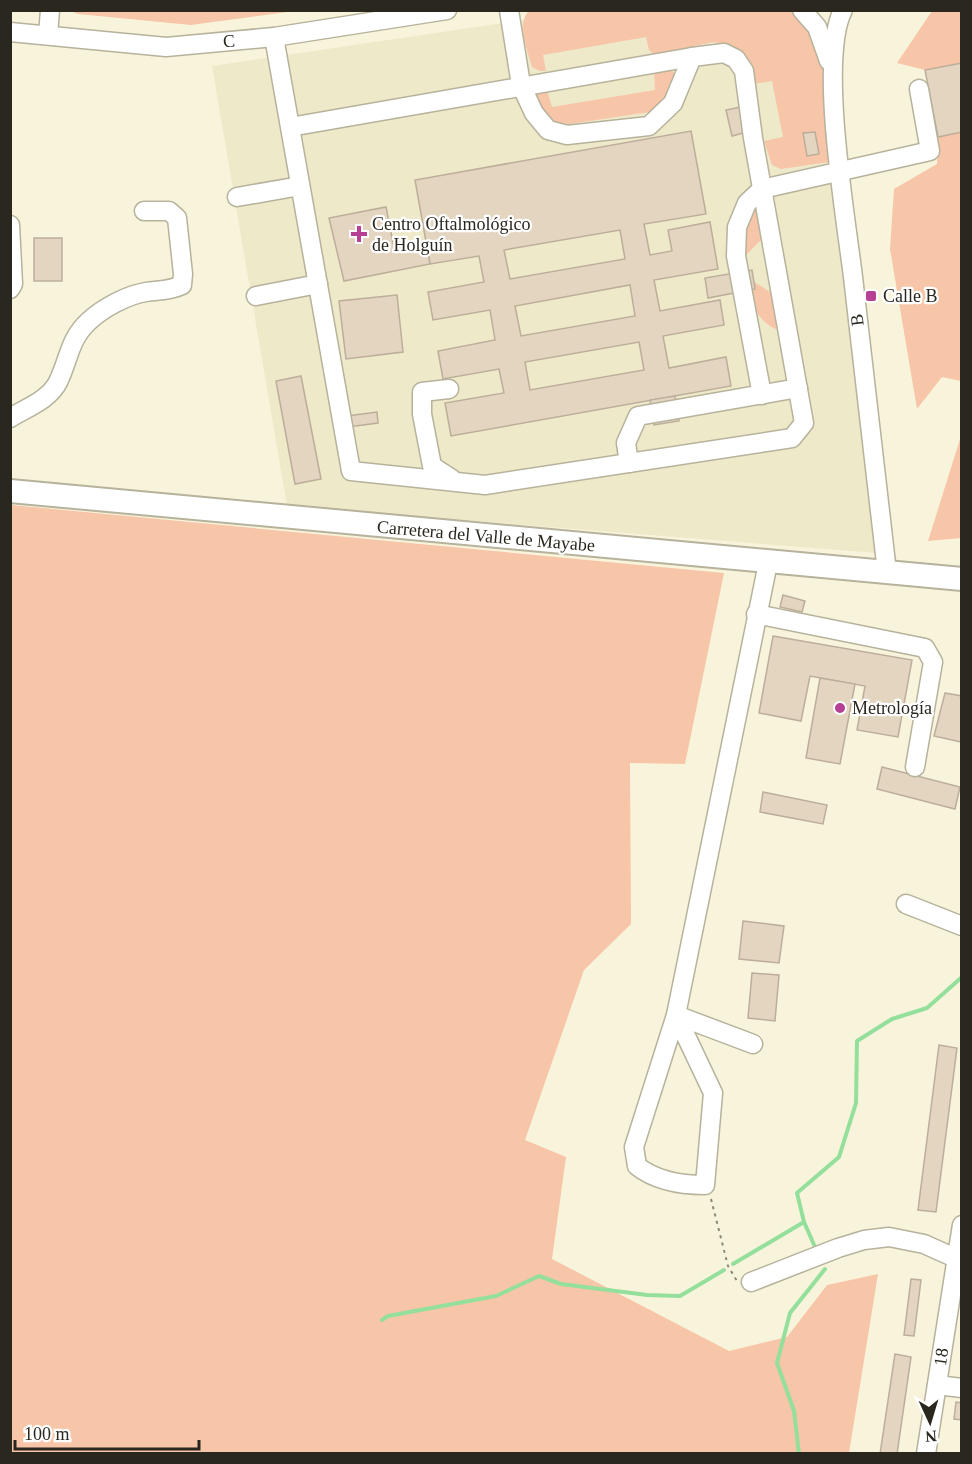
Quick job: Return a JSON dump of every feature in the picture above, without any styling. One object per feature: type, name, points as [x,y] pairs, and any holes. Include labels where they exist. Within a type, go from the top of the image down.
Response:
[{"type":"main road","name":"Carretera del Valle de Mayabe","points":[[10,491],[768,563],[962,579]]},
{"type":"street","points":[[48,35],[50,10]]},
{"type":"street","name":"C","points":[[10,32],[166,47],[274,37],[447,10]]},
{"type":"street","points":[[509,10],[521,85],[534,113],[548,130],[567,135],[649,126],[673,103],[692,57]]},
{"type":"street","name":"B","points":[[802,10],[817,27],[832,67]]},
{"type":"street","name":"B","points":[[843,10],[835,25],[832,67],[840,174],[887,572]]},
{"type":"street","points":[[274,37],[351,471],[485,485],[792,438],[804,423],[762,189],[744,71],[736,59],[724,53],[692,57],[290,127]]},
{"type":"street","points":[[762,395],[736,256],[737,227],[747,203],[762,189],[840,174],[930,151],[919,89]]},
{"type":"street","points":[[237,197],[300,186]]},
{"type":"street","points":[[10,418],[48,394],[58,383],[72,342],[90,320],[127,298],[144,292],[173,289],[182,285],[177,218],[169,211],[144,211]]},
{"type":"street","points":[[10,225],[13,284],[10,289]]},
{"type":"street","points":[[256,296],[318,284]]},
{"type":"street","points":[[628,463],[626,443],[638,416],[798,388]]},
{"type":"street","points":[[449,389],[422,392],[422,414],[432,466],[456,482]]},
{"type":"street","points":[[676,1015],[713,1094],[705,1185],[685,1185],[648,1174],[637,1166],[634,1147],[676,1015],[768,563]]},
{"type":"street","points":[[756,614],[925,648],[933,662],[915,767]]},
{"type":"street","points":[[906,904],[962,926]]},
{"type":"street","points":[[676,1015],[753,1044]]},
{"type":"street","name":"18","points":[[926,1454],[959,1261],[962,1225]]},
{"type":"street","points":[[751,1282],[847,1245],[889,1237],[924,1244],[959,1261]]},
{"type":"street","points":[[937,1385],[962,1388]]},
{"type":"path","points":[[705,1185],[730,1274],[735,1281],[751,1282]]},
{"type":"shaded area","points":[[70,11],[295,11],[191,25],[78,14]]},
{"type":"shaded area","points":[[529,11],[799,11],[825,55],[829,162],[781,169],[772,165],[764,141],[783,137],[772,81],[754,84],[728,45],[713,42],[655,55],[649,50],[646,37],[543,55],[546,71],[540,71],[532,67],[524,38],[523,23]]},
{"type":"shaded area","points":[[585,11],[815,42],[876,553],[287,506],[212,66]]},
{"type":"shaded area","points":[[932,11],[961,11],[961,63],[925,70],[897,63]]},
{"type":"shaded area","points":[[671,68],[675,75],[671,93],[650,112],[569,124],[559,123],[541,116],[533,89],[546,87],[552,107],[655,90],[654,69]]},
{"type":"shaded area","points":[[961,132],[961,381],[942,377],[917,409],[890,249],[894,189],[937,164],[938,137]]},
{"type":"shaded area","points":[[751,207],[756,208],[761,240],[742,259],[740,240]]},
{"type":"shaded area","points":[[754,282],[772,293],[780,324],[775,329],[761,318],[755,308],[749,290],[755,289]]},
{"type":"shaded area","points":[[961,436],[961,538],[928,541]]},
{"type":"shaded area","points":[[11,505],[724,573],[685,764],[630,763],[631,924],[584,970],[525,1140],[566,1157],[552,1259],[729,1351],[787,1337],[827,1285],[878,1274],[849,1453],[11,1453]]},
{"type":"building","points":[[962,63],[962,132],[938,137],[925,70]]},
{"type":"building","points":[[741,107],[747,132],[732,136],[726,110]]},
{"type":"building","points":[[691,131],[706,214],[644,224],[650,255],[672,251],[668,230],[710,222],[718,269],[654,280],[660,311],[720,300],[724,325],[663,336],[669,368],[726,357],[731,386],[451,436],[445,403],[504,393],[499,369],[443,379],[438,351],[495,340],[490,310],[433,320],[428,292],[484,282],[479,256],[430,264],[415,180]],"holes":[[[620,230],[625,259],[510,279],[504,250]],[[630,285],[635,316],[521,336],[515,306]],[[639,342],[644,370],[530,390],[525,362]]]},
{"type":"building","points":[[815,132],[819,154],[807,156],[803,133]]},
{"type":"building","points":[[386,207],[394,248],[426,242],[430,264],[344,281],[329,218]]},
{"type":"building","points":[[34,238],[62,238],[62,281],[34,281]]},
{"type":"building","points":[[752,270],[755,289],[708,298],[705,278]]},
{"type":"building","points":[[397,295],[403,352],[346,359],[339,301]]},
{"type":"building","points":[[301,376],[321,479],[295,484],[276,381]]},
{"type":"building","points":[[675,396],[679,421],[654,425],[650,400]]},
{"type":"building","points":[[377,412],[378,423],[348,427],[347,416]]},
{"type":"building","points":[[783,595],[805,601],[802,612],[780,607]]},
{"type":"building","points":[[773,636],[912,660],[898,737],[857,730],[865,686],[810,676],[801,721],[759,713]]},
{"type":"building","points":[[820,678],[855,684],[840,764],[806,758]]},
{"type":"building","points":[[945,693],[962,696],[961,742],[934,736]]},
{"type":"building","points":[[882,767],[960,787],[955,809],[877,789]]},
{"type":"building","points":[[763,792],[827,805],[823,824],[760,812]]},
{"type":"building","points":[[743,921],[784,926],[779,963],[739,959]]},
{"type":"building","points":[[752,973],[779,975],[775,1021],[748,1018]]},
{"type":"building","points":[[939,1045],[957,1048],[936,1212],[918,1210]]},
{"type":"building","points":[[911,1279],[921,1280],[914,1336],[904,1335]]},
{"type":"building","points":[[895,1354],[911,1357],[897,1454],[880,1454]]},
{"type":"building","points":[[956,1402],[962,1403],[962,1420],[954,1419]]},
{"type":"waterway","points":[[815,1247],[804,1222],[797,1193],[839,1157],[856,1103],[857,1041],[892,1019],[927,1008],[962,977]]},
{"type":"waterway","points":[[733,1264],[804,1222]]},
{"type":"waterway","points":[[799,1454],[794,1411],[777,1363],[790,1313],[825,1269]]},
{"type":"waterway","points":[[382,1320],[388,1316],[496,1296],[539,1276],[561,1284],[647,1295],[680,1296],[724,1270]]},
{"type":"place","name":"Centro Oftalmológico de Holguín","points":[[359,234]]},
{"type":"place","name":"Calle B","points":[[871,296]]},
{"type":"place","name":"Metrología","points":[[840,708]]}]
